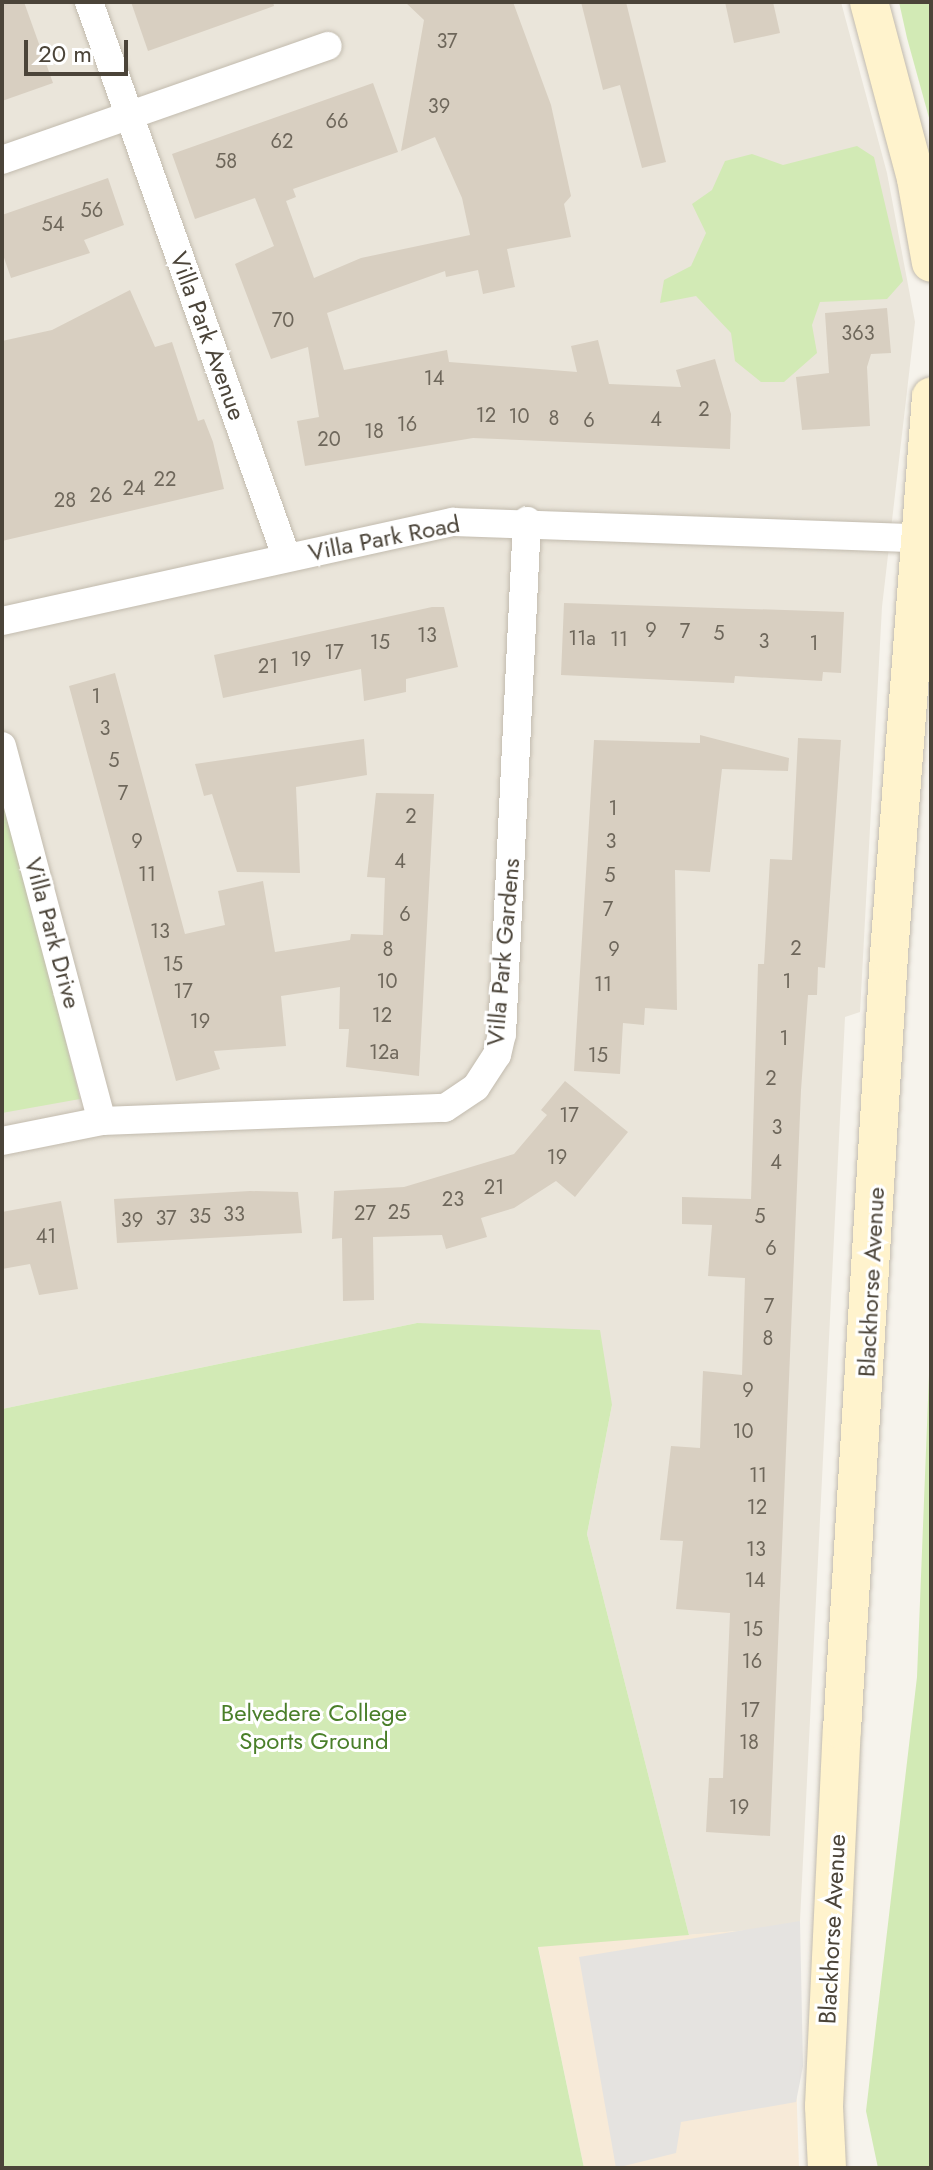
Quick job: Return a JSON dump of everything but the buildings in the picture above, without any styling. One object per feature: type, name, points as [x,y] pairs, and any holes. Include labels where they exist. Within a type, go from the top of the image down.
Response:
[{"type":"main road","points":[[869,2],[924,191],[931,263]]},
{"type":"main road","name":"Blackhorse Avenue","points":[[827,2168],[824,2106],[842,1730],[917,538],[931,397]]},
{"type":"street","name":"Villa Park Avenue","points":[[89,2],[286,556]]},
{"type":"street","points":[[2,160],[328,46]]},
{"type":"street","name":"Villa Park Road","points":[[2,621],[286,556],[453,522],[527,521],[917,538]]},
{"type":"street","name":"Villa Park Gardens","points":[[2,1141],[102,1121],[445,1108],[463,1099],[489,1070],[502,1034],[527,521]]},
{"type":"street","name":"Villa Park Drive","points":[[2,746],[102,1121]]},
{"type":"shaded area","points":[[2,2],[841,2],[887,173],[915,322],[882,607],[860,1012],[845,1017],[800,1921],[791,1927],[689,1935],[587,1534],[612,1405],[417,1323],[2,1409]]},
{"type":"shaded area","points":[[800,1921],[803,2066],[796,2102],[681,2122],[676,2153],[616,2168],[579,1957]]},
{"type":"shaded area","points":[[791,1927],[799,2168],[584,2168],[538,1946]]},
{"type":"green space","points":[[899,2],[931,2],[931,125],[907,38]]},
{"type":"green space","points":[[857,146],[874,157],[903,281],[887,299],[820,302],[812,325],[817,353],[784,382],[761,382],[735,361],[731,333],[696,296],[660,303],[664,280],[691,266],[706,233],[692,204],[712,190],[725,161],[752,154],[783,165]]},
{"type":"green space","points":[[2,785],[80,1099],[2,1113]]},
{"type":"green space","name":"Belvedere College Sports Ground","points":[[417,1323],[600,1330],[612,1405],[587,1534],[689,1935],[538,1947],[584,2168],[2,2168],[2,1409]]},
{"type":"green space","points":[[931,1324],[931,2168],[878,2168],[866,2111],[917,1677]]}]
